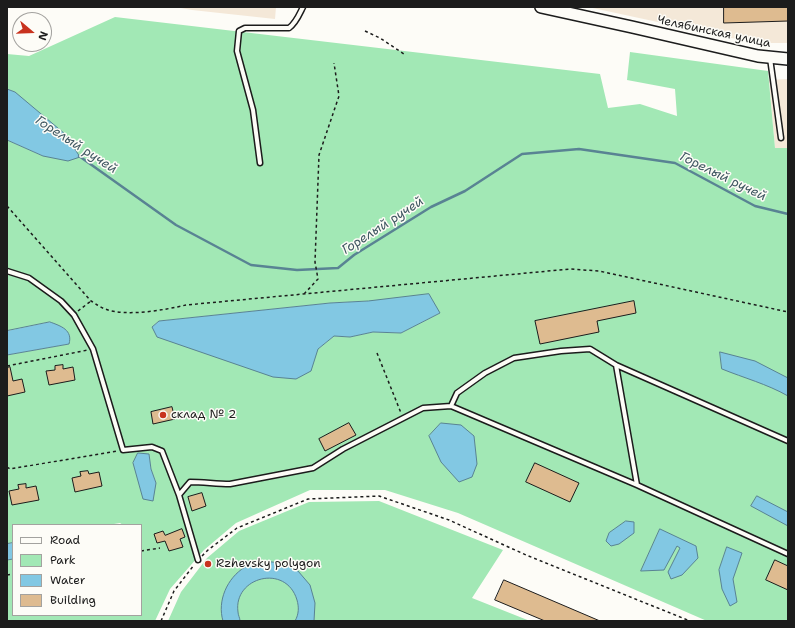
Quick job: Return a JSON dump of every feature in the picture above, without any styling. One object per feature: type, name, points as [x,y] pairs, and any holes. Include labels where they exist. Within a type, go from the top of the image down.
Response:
[{"type":"street","name":"Челябинская улица","points":[[541,7],[758,56],[788,59]]},
{"type":"lane","points":[[260,163],[253,110],[237,51],[239,31],[245,28],[289,28],[296,21],[303,7]]},
{"type":"lane","points":[[770,58],[781,138]]},
{"type":"lane","points":[[7,271],[29,278],[61,301],[74,315],[93,349],[123,450],[152,447],[162,451],[179,495],[198,560]]},
{"type":"lane","points":[[451,406],[457,393],[485,373],[514,358],[561,351],[590,349],[616,365],[788,440]]},
{"type":"lane","points":[[616,365],[637,485]]},
{"type":"lane","points":[[179,495],[190,482],[230,484],[313,468],[343,449],[423,408],[451,406],[637,485],[788,554]]},
{"type":"path","points":[[365,31],[380,38],[404,54]]},
{"type":"path","points":[[304,294],[318,279],[315,262],[319,155],[339,96],[334,63]]},
{"type":"path","points":[[7,206],[92,301],[104,309],[119,313],[160,311],[186,305],[570,269],[599,271],[788,312]]},
{"type":"path","points":[[74,315],[92,301]]},
{"type":"path","points":[[7,366],[93,349]]},
{"type":"path","points":[[377,353],[404,418]]},
{"type":"path","points":[[7,467],[10,469],[123,450]]},
{"type":"path","points":[[161,621],[174,591],[198,560],[208,550],[237,528],[308,499],[379,496],[449,520],[526,555],[690,621]]},
{"type":"path","points":[[142,551],[160,548]]},
{"type":"shaded area","points":[[175,7],[276,7],[275,19]]},
{"type":"shaded area","points":[[588,7],[788,7],[788,43],[755,43]]},
{"type":"shaded area","points":[[788,79],[788,148],[775,149],[769,80]]},
{"type":"green space","points":[[115,17],[600,74],[608,108],[640,104],[677,116],[675,89],[627,80],[630,52],[768,71],[775,148],[788,148],[788,621],[707,621],[458,513],[385,490],[310,490],[236,523],[204,550],[170,589],[155,621],[7,621],[7,560],[12,559],[12,616],[142,616],[142,524],[12,524],[12,543],[7,544],[7,355],[69,344],[50,322],[7,331],[7,140],[43,156],[15,92],[7,89],[7,54],[29,56],[38,52],[52,52],[52,46]],"holes":[[[368,301],[440,313],[401,333],[373,332],[350,337],[334,336],[318,349],[152,327],[159,321],[330,303]],[[149,455],[151,469],[156,483],[133,463]]]},
{"type":"green space","points":[[379,501],[503,550],[472,598],[530,621],[168,621],[181,592],[207,558],[239,531],[309,502]]},
{"type":"water","points":[[7,89],[15,92],[65,134],[80,157],[68,161],[43,156],[7,140]]},
{"type":"water","points":[[429,294],[440,313],[401,333],[373,332],[350,337],[334,336],[318,349],[311,371],[296,379],[273,377],[157,337],[152,327],[159,321]]},
{"type":"water","points":[[50,322],[62,327],[68,332],[70,339],[69,344],[7,355],[7,331]]},
{"type":"water","points":[[720,352],[755,361],[788,378],[788,396],[722,369]]},
{"type":"water","points":[[441,423],[461,425],[474,436],[477,464],[472,477],[459,482],[441,462],[429,436]]},
{"type":"water","points":[[138,453],[149,454],[151,469],[156,483],[153,501],[143,499],[133,463]]},
{"type":"water","points":[[757,496],[788,512],[788,526],[751,506]]},
{"type":"water","points":[[626,521],[634,522],[634,533],[619,544],[611,546],[606,541],[609,533]]},
{"type":"water","points":[[660,529],[696,546],[698,558],[682,575],[671,579],[668,572],[680,548],[677,546],[664,570],[641,571]]},
{"type":"water","points":[[12,543],[12,559],[7,560],[7,544]]},
{"type":"water","points":[[727,547],[742,553],[733,579],[737,602],[730,606],[722,589],[719,570]]},
{"type":"water","points":[[263,561],[281,563],[298,571],[310,585],[315,603],[314,621],[295,621],[298,613],[298,605],[291,588],[282,581],[272,578],[262,579],[252,583],[244,590],[239,600],[238,612],[240,621],[223,621],[221,606],[225,591],[233,577],[245,567]]},
{"type":"building","points":[[724,7],[788,7],[788,21],[724,23]]},
{"type":"building","points":[[634,301],[636,313],[597,321],[599,332],[540,344],[535,321]]},
{"type":"building","points":[[63,365],[63,369],[73,367],[75,380],[49,385],[46,371],[55,370],[55,366]]},
{"type":"building","points":[[10,367],[13,381],[22,379],[25,392],[7,396],[7,368]]},
{"type":"building","name":"склад № 2","points":[[172,407],[175,419],[153,424],[151,412]]},
{"type":"building","points":[[349,423],[356,435],[325,451],[319,439]]},
{"type":"building","points":[[535,463],[579,483],[570,502],[526,482]]},
{"type":"building","points":[[88,471],[89,474],[99,472],[102,486],[75,492],[72,478],[81,476],[80,472]]},
{"type":"building","points":[[26,484],[26,488],[36,486],[39,500],[12,505],[9,491],[19,489],[18,485]]},
{"type":"building","points":[[202,493],[206,506],[192,511],[188,497]]},
{"type":"building","points":[[182,529],[185,537],[180,539],[183,547],[169,551],[165,541],[157,543],[154,534],[163,531],[165,535]]},
{"type":"building","points":[[775,560],[788,566],[788,590],[766,580]]},
{"type":"building","points":[[504,580],[600,621],[545,621],[495,600]]},
{"type":"waterway","name":"Горелый ручей","points":[[79,156],[176,225],[251,265],[297,270],[338,268],[354,255],[431,207],[465,191],[522,154],[579,149],[675,163],[755,206],[788,214]]},
{"type":"place","name":"склад № 2","points":[[163,415]]},
{"type":"place","name":"Rzhevsky polygon","points":[[208,564]]}]
